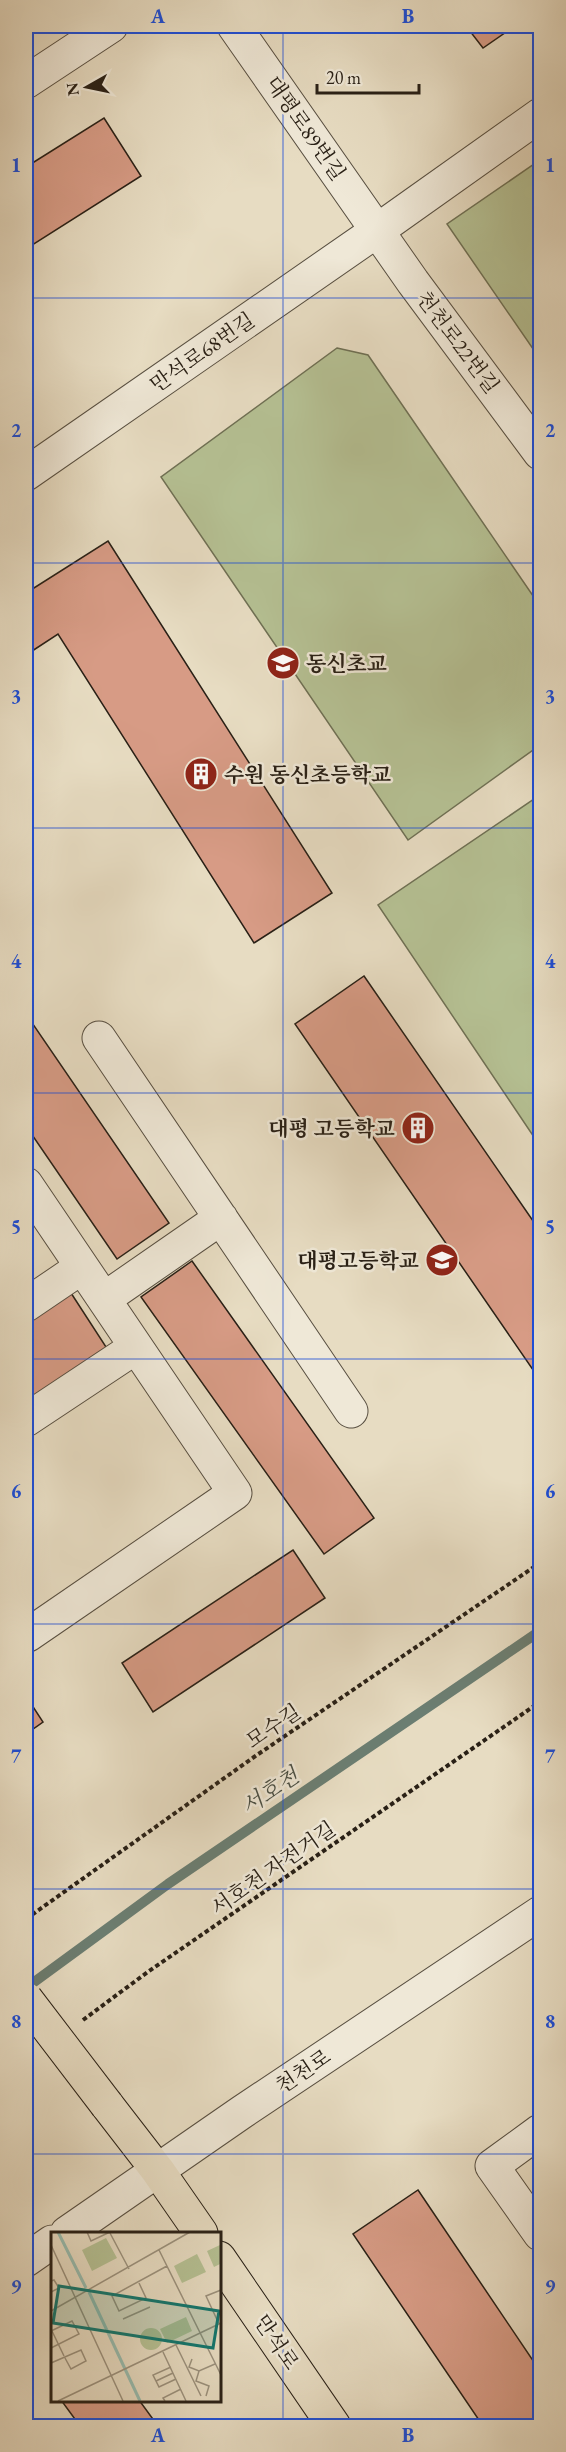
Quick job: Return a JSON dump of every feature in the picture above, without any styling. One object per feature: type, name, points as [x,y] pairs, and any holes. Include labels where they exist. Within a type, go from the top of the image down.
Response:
[{"type":"main road","points":[[26,1999],[158,2171],[200,2232]]},
{"type":"main road","name":"만석로","points":[[220,2259],[334,2427]]},
{"type":"street","points":[[26,82],[111,26]]},
{"type":"street","name":"대평로89번길","points":[[234,26],[378,230]]},
{"type":"street","name":"만석로68번길","points":[[26,474],[540,115]]},
{"type":"street","name":"천천로22번길","points":[[378,230],[540,453]]},
{"type":"street","points":[[99,1038],[351,1411]]},
{"type":"street","points":[[26,1184],[235,1493],[28,1635],[26,1632]]},
{"type":"street","points":[[104,1299],[221,1218]]},
{"type":"street","points":[[26,1305],[82,1267]]},
{"type":"street","points":[[26,1420],[136,1347]]},
{"type":"street","name":"천천로","points":[[68,2232],[242,2112],[540,1913]]},
{"type":"street","points":[[540,2131],[492,2166],[540,2234]]},
{"type":"street","points":[[26,2260],[51,2243]]},
{"type":"path","name":"모수길","points":[[26,1919],[254,1757],[540,1563]]},
{"type":"path","name":"서호천 자전거길","points":[[82,2020],[149,1971],[540,1702]]},
{"type":"green space","points":[[540,160],[540,359],[447,224]]},
{"type":"green space","points":[[337,348],[368,355],[540,606],[540,745],[408,840],[161,477]]},
{"type":"green space","points":[[540,795],[540,1146],[378,905]]},
{"type":"building","points":[[466,26],[515,26],[483,48]]},
{"type":"building","points":[[104,118],[141,176],[26,249],[26,167]]},
{"type":"building","name":"수원 동신초등학교","points":[[108,541],[332,893],[254,943],[58,634],[26,655],[26,593]]},
{"type":"building","name":"대평 고등학교","points":[[364,976],[540,1231],[540,1380],[295,1024]]},
{"type":"building","points":[[26,1014],[169,1223],[117,1259],[26,1126]]},
{"type":"building","points":[[192,1261],[374,1518],[324,1554],[141,1297]]},
{"type":"building","points":[[71,1293],[108,1350],[26,1405],[26,1323]]},
{"type":"building","points":[[293,1550],[325,1598],[153,1712],[122,1663]]},
{"type":"building","points":[[26,1696],[43,1722],[26,1734]]},
{"type":"building","points":[[418,2190],[540,2371],[540,2426],[483,2426],[353,2234]]},
{"type":"building","points":[[62,2401],[140,2401],[158,2426],[80,2426]]},
{"type":"waterway","name":"서호천","points":[[26,1988],[168,1884],[540,1631]]},
{"type":"place","name":"동신초교","points":[[283,663]]},
{"type":"place","name":"수원 동신초등학교","points":[[201,774]]},
{"type":"place","name":"대평 고등학교","points":[[418,1128]]},
{"type":"place","name":"대평고등학교","points":[[442,1260]]}]
